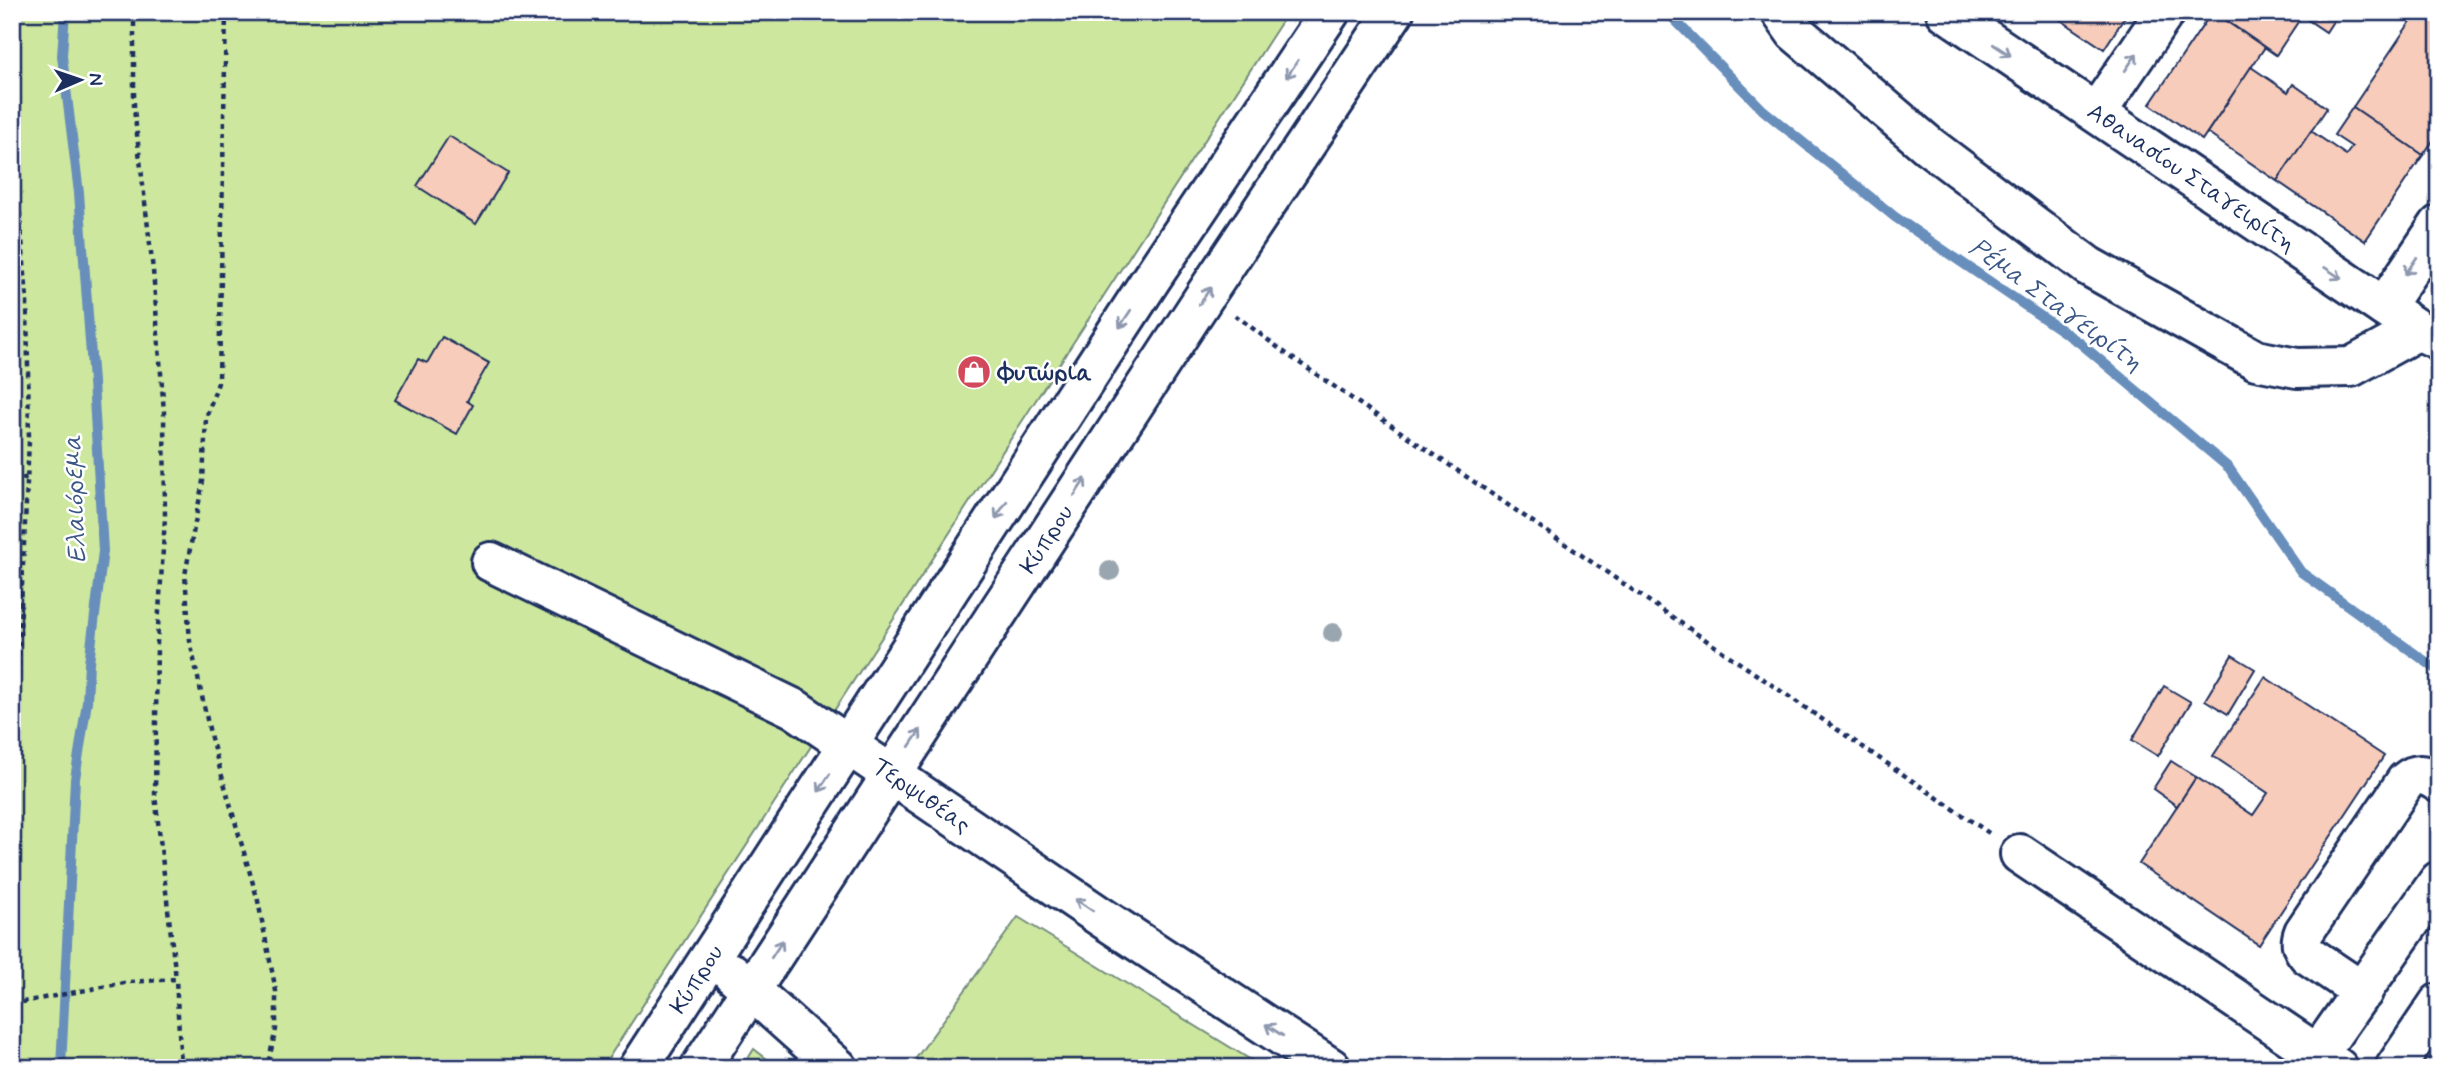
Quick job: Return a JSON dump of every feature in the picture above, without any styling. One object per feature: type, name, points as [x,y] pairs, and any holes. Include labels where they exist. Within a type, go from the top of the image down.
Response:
[{"type":"street","name":"Κύπρου","points":[[638,1068],[1151,279],[1330,12]]},
{"type":"street","name":"Κύπρου","points":[[699,1068],[1394,12]]},
{"type":"street","points":[[1781,12],[1795,32],[1929,146],[2088,266],[2256,360],[2297,368],[2351,367],[2428,335]]},
{"type":"street","name":"Αθανασίου Σταγειρίτη","points":[[1945,12],[2428,335]]},
{"type":"street","points":[[2097,112],[2165,12]]},
{"type":"street","points":[[2384,307],[2439,225]]},
{"type":"street","name":"Τερψιθέας","points":[[491,562],[759,689],[808,717],[1110,923],[1331,1068]]},
{"type":"street","points":[[2363,992],[2308,955],[2302,949],[2301,940],[2406,782],[2421,774],[2439,783]]},
{"type":"street","points":[[2021,854],[2328,1061],[2363,992],[2439,881]]},
{"type":"street","points":[[712,955],[827,1064]]},
{"type":"street","points":[[2395,1068],[2439,1003]]},
{"type":"path","points":[[134,12],[134,109],[151,243],[164,412],[165,506],[157,643],[155,795],[176,979],[181,1068]]},
{"type":"path","points":[[226,12],[219,380],[206,418],[203,481],[186,575],[190,641],[203,701],[258,901],[276,990],[276,1029],[267,1068]]},
{"type":"path","points":[[12,122],[27,298],[28,477],[12,791]]},
{"type":"path","points":[[1206,294],[1288,355],[2021,854]]},
{"type":"path","points":[[12,481],[28,477]]},
{"type":"path","points":[[12,1004],[129,982],[176,979]]},
{"type":"green space","points":[[12,12],[1288,12],[602,1068],[12,1068],[12,314],[21,313],[12,215]]},
{"type":"green space","points":[[1018,917],[1264,1068],[909,1068]]},
{"type":"green space","points":[[754,1049],[767,1059],[762,1068],[742,1068]]},
{"type":"building","points":[[2049,12],[2128,12],[2104,49]]},
{"type":"building","points":[[2212,12],[2265,47],[2202,140],[2150,104]]},
{"type":"building","points":[[2214,12],[2339,12],[2326,32],[2302,16],[2276,55]]},
{"type":"building","points":[[2417,12],[2428,12],[2439,20],[2439,132],[2423,155],[2353,107]]},
{"type":"building","points":[[2251,67],[2288,92],[2293,84],[2327,108],[2277,181],[2207,133]]},
{"type":"building","points":[[2353,107],[2423,155],[2365,241],[2277,181],[2311,131],[2346,155],[2352,147],[2334,135]]},
{"type":"building","points":[[449,136],[508,173],[476,224],[417,186]]},
{"type":"building","points":[[442,337],[489,363],[467,401],[473,405],[457,434],[395,400],[418,359],[427,363]]},
{"type":"building","points":[[2232,655],[2255,669],[2228,714],[2205,700]]},
{"type":"building","points":[[2265,677],[2384,756],[2259,945],[2139,864],[2196,777],[2253,815],[2268,793],[2213,756]]},
{"type":"building","points":[[2164,686],[2191,702],[2158,756],[2132,740]]},
{"type":"building","points":[[2171,761],[2196,777],[2177,806],[2153,789]]},
{"type":"waterway","name":"Ελαιόρεμα","points":[[61,1068],[75,779],[87,702],[89,663],[103,551],[79,193],[62,56],[65,12]]},
{"type":"waterway","name":"Ρέμα Σταγειρίτη","points":[[1667,12],[1763,110],[1895,217],[2080,343],[2229,468],[2301,572],[2439,671]]},
{"type":"place","name":"Φυτώρια","points":[[974,372]]}]
